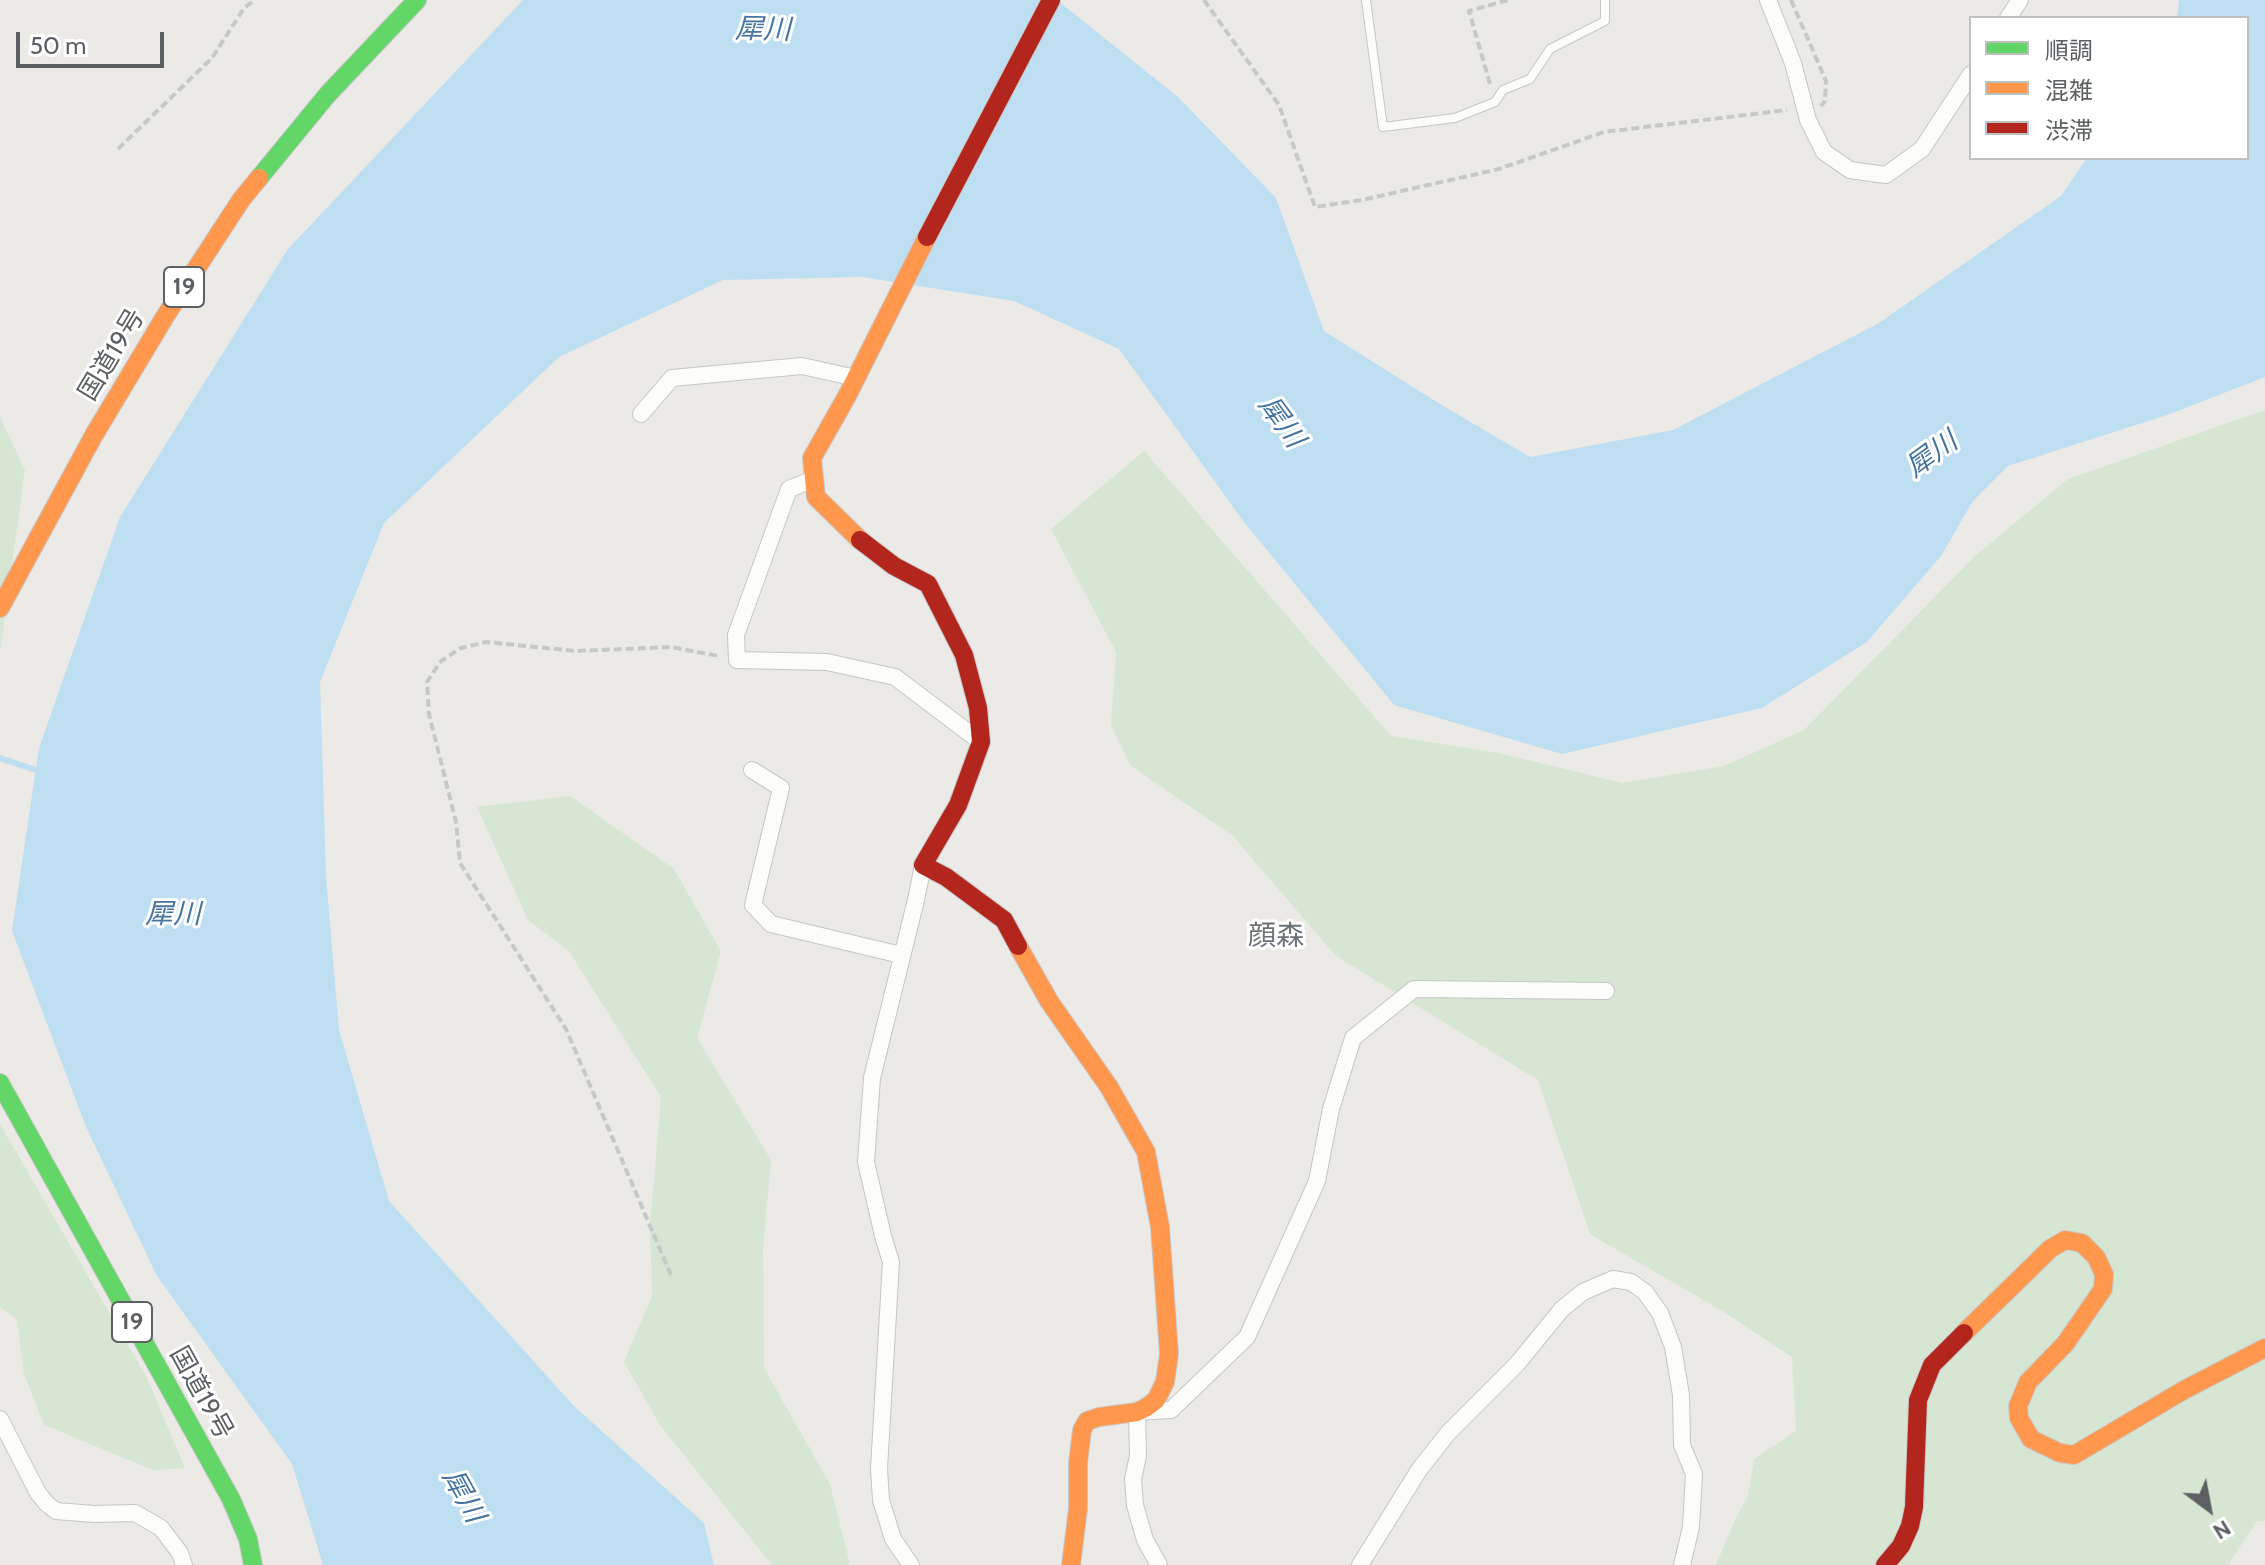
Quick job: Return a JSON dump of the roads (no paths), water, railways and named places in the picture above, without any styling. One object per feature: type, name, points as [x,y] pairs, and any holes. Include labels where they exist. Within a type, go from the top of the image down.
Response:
[{"type":"main road","name":"国道19号","points":[[0,608],[94,435],[166,315],[241,200],[328,94],[417,0]]},
{"type":"main road","points":[[1051,0],[812,458],[816,497],[857,537],[894,566],[928,584],[964,655],[978,708],[981,742],[958,805],[923,865],[946,877],[1004,920],[1049,1001],[1109,1087],[1146,1152],[1160,1227],[1169,1354],[1165,1382],[1156,1400],[1137,1412],[1099,1417],[1087,1421],[1082,1430],[1078,1509],[1071,1565]]},
{"type":"main road","name":"国道19号","points":[[0,1083],[231,1499],[248,1539],[253,1565]]},
{"type":"main road","points":[[1885,1565],[1901,1546],[1910,1526],[1914,1507],[1918,1400],[1932,1365],[2050,1249],[2065,1240],[2082,1243],[2096,1257],[2104,1274],[2103,1289],[2065,1344],[2028,1382],[2018,1406],[2019,1418],[2031,1439],[2060,1453],[2074,1455],[2184,1390],[2265,1348]]},
{"type":"street","points":[[1768,0],[1793,63],[1808,120],[1824,152],[1850,170],[1886,175],[1922,149],[1969,77]]},
{"type":"street","points":[[641,414],[672,378],[802,366],[856,378]]},
{"type":"street","points":[[814,479],[789,489],[736,635],[737,660],[827,662],[895,677],[981,742]]},
{"type":"street","points":[[752,770],[781,788],[753,905],[771,924],[901,955]]},
{"type":"street","points":[[911,1565],[893,1539],[881,1500],[879,1469],[891,1262],[866,1162],[872,1078],[923,865]]},
{"type":"street","points":[[1159,1565],[1145,1540],[1135,1505],[1133,1479],[1138,1456],[1137,1412],[1171,1410],[1247,1337],[1317,1181],[1331,1109],[1353,1038],[1414,989],[1606,991]]},
{"type":"street","points":[[1360,1565],[1419,1470],[1448,1433],[1517,1364],[1562,1309],[1583,1292],[1613,1279],[1631,1282],[1645,1292],[1660,1313],[1673,1347],[1681,1395],[1682,1445],[1694,1474],[1691,1527],[1682,1565]]},
{"type":"street","points":[[0,1419],[38,1493],[47,1504],[56,1511],[135,1513],[161,1528],[180,1553],[184,1565]]},
{"type":"lane","points":[[1366,0],[1383,127],[1455,118],[1495,102],[1503,90],[1530,79],[1550,49],[1605,21],[1605,0]]},
{"type":"water","name":"犀川","points":[[523,0],[1057,0],[1178,97],[1276,198],[1324,331],[1530,457],[1673,430],[1879,323],[2061,196],[2086,160],[2249,160],[2249,16],[2177,16],[2179,0],[2265,0],[2265,377],[2170,414],[2008,466],[1973,501],[1941,556],[1867,642],[1762,708],[1562,754],[1394,705],[1244,522],[1119,349],[1014,301],[862,277],[723,280],[559,357],[384,523],[320,682],[326,876],[339,1030],[389,1201],[574,1406],[704,1523],[714,1565],[323,1565],[292,1464],[157,1276],[86,1127],[12,931],[39,748],[120,517],[288,249]]},
{"type":"waterway","points":[[0,758],[42,772]]},
{"type":"district","name":"顔森","points":[[1276,937]]}]
